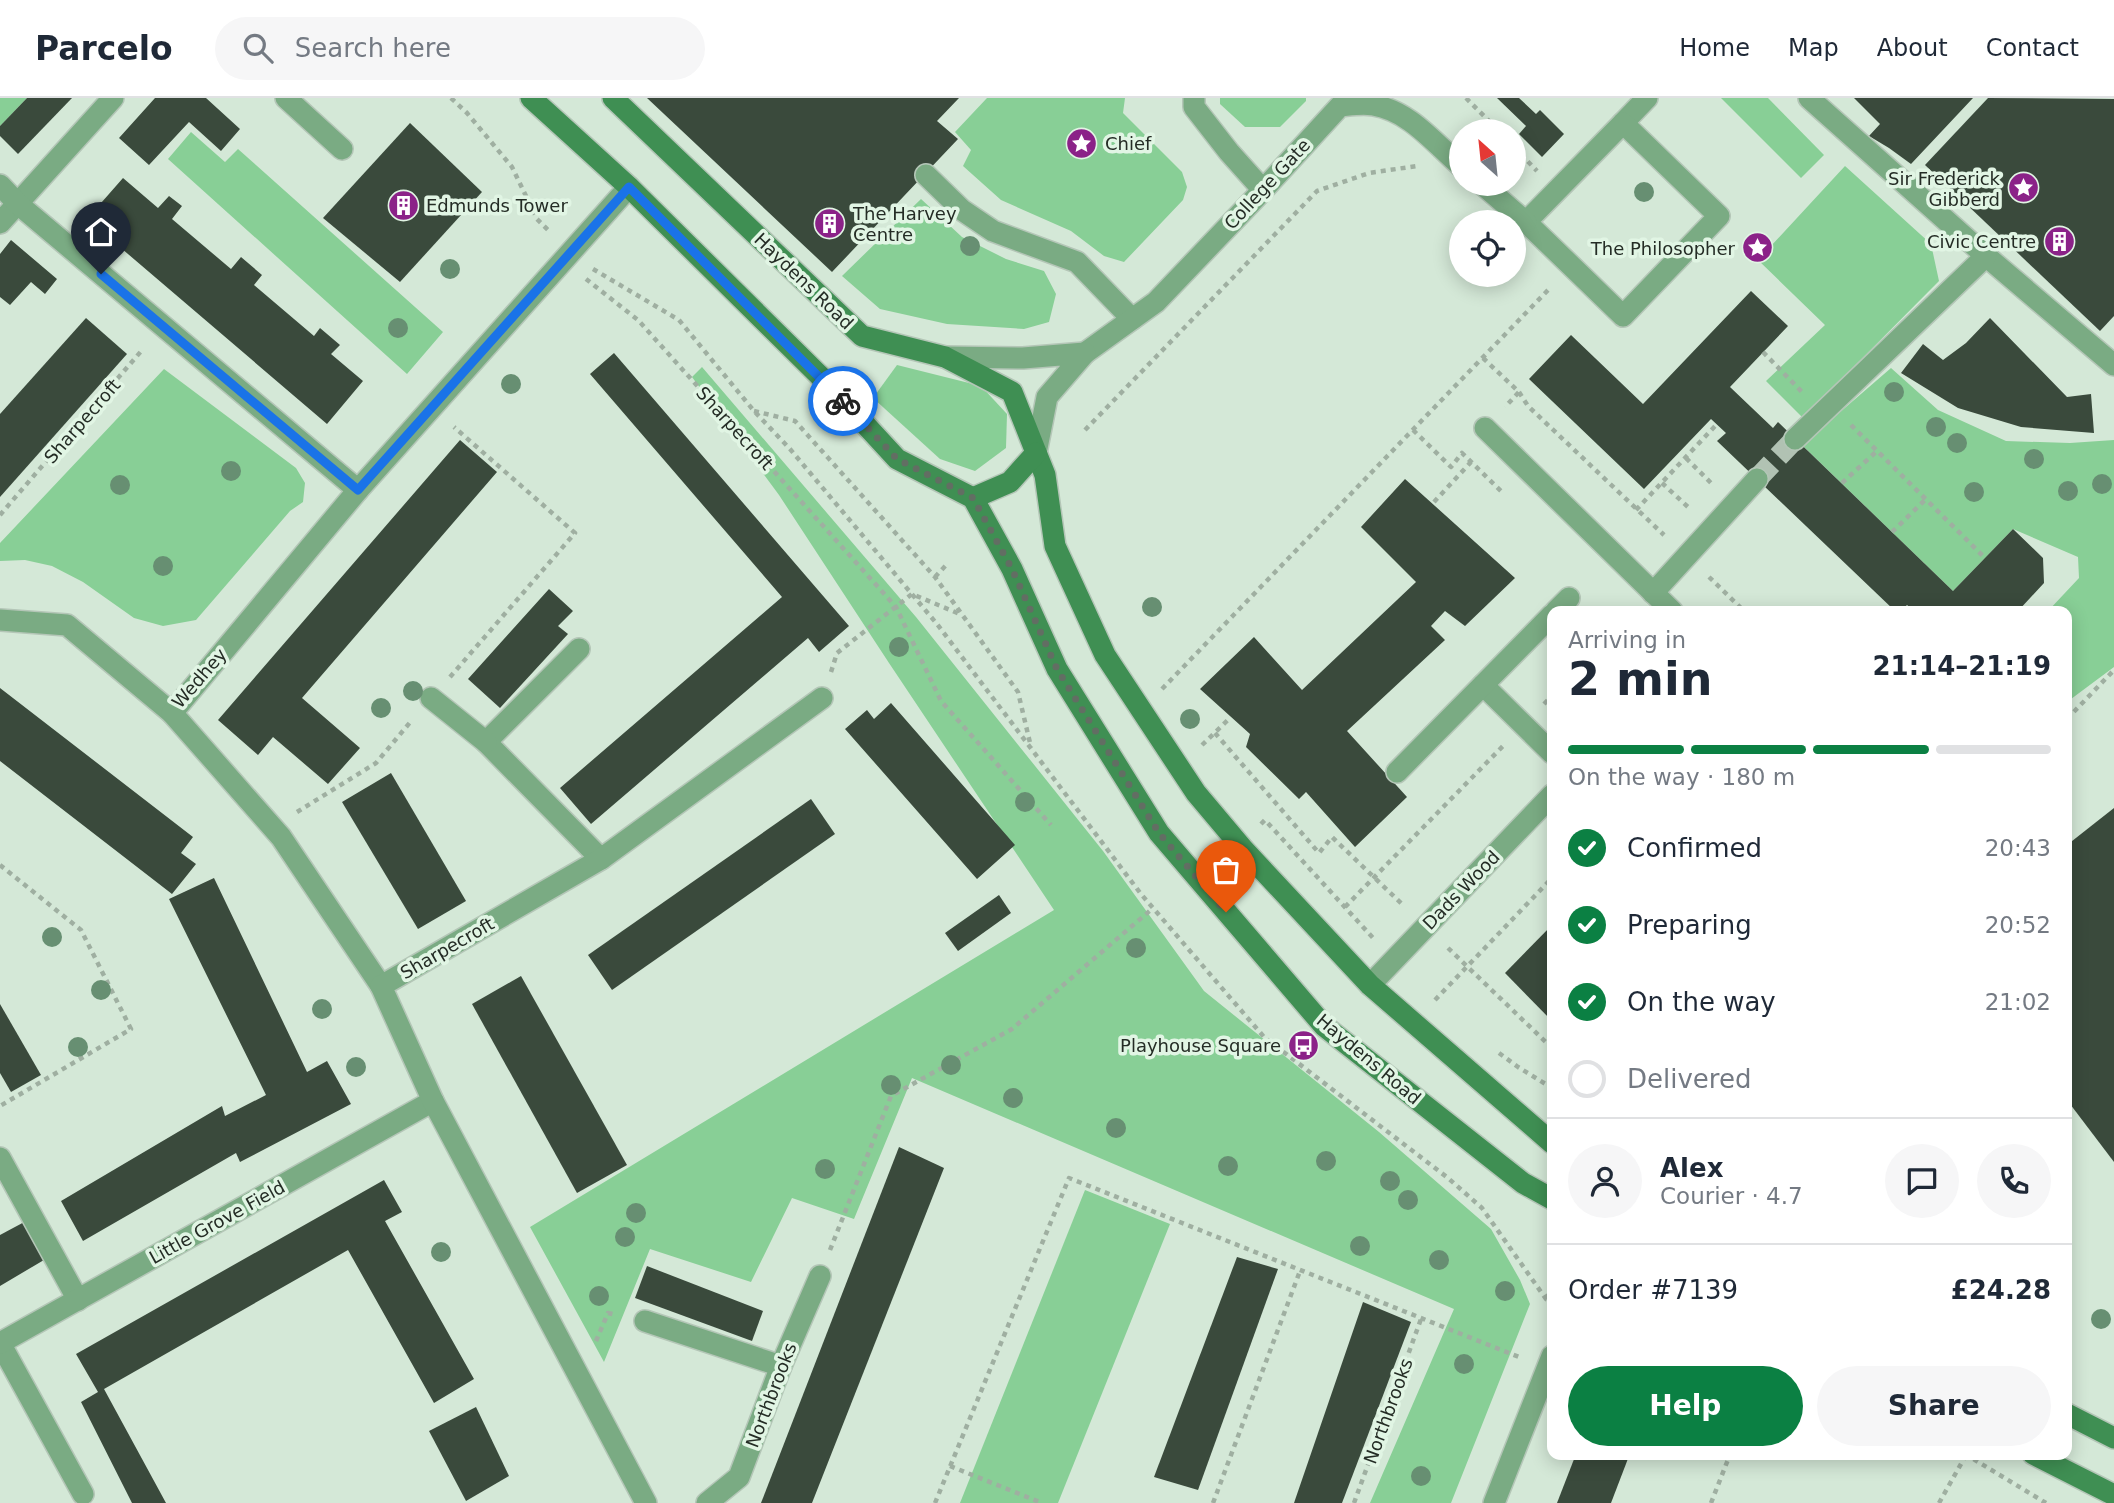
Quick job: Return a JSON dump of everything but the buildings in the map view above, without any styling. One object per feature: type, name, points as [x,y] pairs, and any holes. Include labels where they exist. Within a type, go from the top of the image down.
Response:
[{"type":"street","points":[[0,223],[113,98]]},
{"type":"street","points":[[286,98],[342,149]]},
{"type":"street","points":[[531,98],[629,187],[826,382],[897,459],[973,498],[1010,482],[1035,453]]},
{"type":"street","name":"Haydens Road","points":[[613,98],[862,336],[945,357],[1012,392],[1045,475],[1055,546],[1105,656],[1196,793],[1244,850],[1370,985],[1547,1139]]},
{"type":"street","points":[[1194,98],[1194,107],[1228,152],[1263,190]]},
{"type":"street","points":[[1623,123],[1719,216],[1623,316],[1526,222],[1647,98]]},
{"type":"street","points":[[1809,98],[1986,256],[2114,365]]},
{"type":"street","name":"College Gate","points":[[1035,453],[1047,397],[1085,353],[1156,302],[1263,190],[1340,102],[1371,104],[1396,111],[1414,123],[1449,155]]},
{"type":"street","points":[[926,174],[962,210],[993,231],[1077,262],[1132,319]]},
{"type":"street","points":[[0,185],[18,204],[358,490]]},
{"type":"street","name":"Wedhey","points":[[0,620],[67,625],[172,713],[358,490],[629,187]]},
{"type":"street","points":[[1496,196],[1512,210]]},
{"type":"street","points":[[1796,439],[1986,256]]},
{"type":"street","points":[[945,357],[1023,358],[1085,353]]},
{"type":"street","points":[[1485,428],[1667,606]]},
{"type":"street","points":[[1653,593],[1757,479]]},
{"type":"street","name":"Haydens Road","points":[[973,498],[1012,569],[1057,669],[1159,833],[1324,1026],[1523,1184],[1547,1196]]},
{"type":"street","points":[[1397,772],[1547,620]]},
{"type":"street","points":[[485,742],[579,649]]},
{"type":"street","points":[[1483,685],[1547,749]]},
{"type":"street","points":[[431,698],[485,742],[601,859]]},
{"type":"street","name":"Sharpecroft","points":[[646,1503],[433,1101],[381,986],[601,859],[822,698]]},
{"type":"street","points":[[172,713],[281,836],[381,986]]},
{"type":"street","name":"Dads Wood","points":[[1370,985],[1547,800]]},
{"type":"street","name":"Little Grove Field","points":[[0,1343],[433,1101]]},
{"type":"street","points":[[0,1158],[78,1300]]},
{"type":"street","name":"Northbrooks","points":[[707,1503],[739,1477],[781,1366],[820,1276]]},
{"type":"street","points":[[645,1321],[781,1366]]},
{"type":"street","points":[[0,1343],[83,1493]]},
{"type":"street","points":[[1494,1503],[1547,1370]]},
{"type":"street","points":[[2072,1417],[2114,1438]]},
{"type":"street","points":[[2045,1460],[2114,1495]]},
{"type":"path","points":[[451,98],[512,167],[537,219],[567,257],[679,320],[937,624],[1153,908],[1264,1037],[1448,1178],[1482,1208],[1546,1299]]},
{"type":"path","points":[[1466,98],[1487,119]]},
{"type":"path","points":[[1085,430],[1317,191],[1369,173],[1423,165]]},
{"type":"path","name":"Sharpecroft","points":[[567,257],[638,320],[896,607],[941,701],[1051,825]]},
{"type":"path","points":[[1142,710],[1570,265]]},
{"type":"path","name":"Sharpecroft","points":[[0,515],[163,326]]},
{"type":"path","points":[[1763,352],[1877,451],[1985,558]]},
{"type":"path","points":[[1518,393],[1528,406],[1739,606]]},
{"type":"path","points":[[272,827],[376,763],[575,533],[432,408]]},
{"type":"path","points":[[754,411],[795,421],[935,576],[1018,692],[1032,751]]},
{"type":"path","points":[[1636,510],[1717,424]]},
{"type":"path","points":[[1413,430],[1451,467],[1462,453],[1510,499]]},
{"type":"path","points":[[1842,483],[1877,451]]},
{"type":"path","points":[[1686,458],[1734,504]]},
{"type":"path","points":[[1434,502],[1471,462]]},
{"type":"path","points":[[1703,491],[1710,482]]},
{"type":"path","points":[[1662,483],[1688,507],[1695,499]]},
{"type":"path","points":[[1892,532],[1926,499]]},
{"type":"path","points":[[935,576],[948,563]]},
{"type":"path","points":[[822,698],[838,653],[912,594]]},
{"type":"path","points":[[912,594],[963,615]]},
{"type":"path","points":[[2072,714],[2114,670]]},
{"type":"path","points":[[1345,907],[1547,701]]},
{"type":"path","points":[[1199,749],[1229,719]]},
{"type":"path","points":[[1215,733],[1319,853],[1332,837],[1547,1043]]},
{"type":"path","points":[[1259,825],[1265,820],[1394,961],[1444,1009]]},
{"type":"path","points":[[0,874],[3,867],[81,930],[131,1029],[0,1106]]},
{"type":"path","points":[[1435,1000],[1547,883]]},
{"type":"path","points":[[820,1276],[891,1096],[1012,1029],[1153,908]]},
{"type":"path","points":[[1496,1051],[1547,1085]]},
{"type":"path","points":[[935,1503],[1069,1178],[1421,1319],[1547,1361]]},
{"type":"path","points":[[1213,1503],[1300,1271]]},
{"type":"path","points":[[581,1379],[608,1313],[645,1321]]},
{"type":"path","name":"Northbrooks","points":[[1354,1503],[1421,1319]]},
{"type":"path","points":[[1711,1503],[1728,1460]]},
{"type":"path","points":[[1939,1503],[1963,1460]]},
{"type":"path","points":[[1974,1460],[2046,1503]]},
{"type":"path","points":[[950,1466],[1042,1503]]},
{"type":"green space","points":[[0,98],[27,98],[0,126]]},
{"type":"green space","points":[[987,98],[1125,98],[1123,113],[1182,172],[1187,187],[1183,200],[1124,262],[1104,256],[1071,231],[1001,200],[963,166],[971,150],[955,132]]},
{"type":"green space","points":[[1220,98],[1306,98],[1306,101],[1280,127],[1245,127],[1220,104]]},
{"type":"green space","points":[[1721,98],[1768,98],[1824,155],[1801,178]]},
{"type":"green space","points":[[191,132],[225,162],[238,149],[443,332],[407,374],[168,159]]},
{"type":"green space","points":[[1845,166],[1931,244],[1939,281],[1803,418],[1766,381],[1825,325],[1758,260]]},
{"type":"green space","points":[[921,199],[962,237],[1006,259],[1044,271],[1056,294],[1049,322],[1024,329],[947,324],[880,309],[842,276]]},
{"type":"green space","points":[[897,365],[981,386],[1007,414],[1006,448],[975,471],[940,459],[873,398]]},
{"type":"green space","points":[[702,367],[916,617],[1103,851],[1204,991],[1379,1132],[1491,1229],[1520,1280],[1530,1304],[1451,1503],[1370,1503],[1454,1309],[912,1078],[854,1219],[792,1198],[751,1282],[650,1249],[604,1362],[530,1227],[1054,910],[779,495],[692,377]]},
{"type":"green space","points":[[1891,368],[1938,410],[2006,441],[2070,443],[2114,440],[2114,667],[2072,698],[2072,606],[2053,606],[2079,578],[2078,557],[2013,529],[1953,591],[1802,445]]},
{"type":"green space","points":[[164,369],[296,468],[305,483],[303,502],[290,511],[196,620],[163,626],[134,618],[83,582],[52,566],[25,560],[0,561],[0,543]]},
{"type":"green space","points":[[1085,1190],[1170,1224],[1058,1503],[960,1503]]},
{"type":"tunnel","points":[[1757,479],[1795,439]]},
{"type":"way so far","points":[[843,401],[897,459],[973,498],[1012,569],[1057,669],[1159,833],[1226,912]]},
{"type":"place","name":"Chief","points":[[1082,143]]},
{"type":"place","name":"Sir Frederick Gibberd","points":[[2023,188]]},
{"type":"place","name":"Edmunds Tower","points":[[403,205]]},
{"type":"place","name":"The Harvey Centre","points":[[830,223]]},
{"type":"place","name":"Civic Centre","points":[[2059,241]]},
{"type":"place","name":"The Philosopher","points":[[1758,248]]},
{"type":"place","name":"Playhouse Square","points":[[1304,1045]]},
{"type":"route","points":[[101,274],[358,490],[629,187],[843,401]]}]
